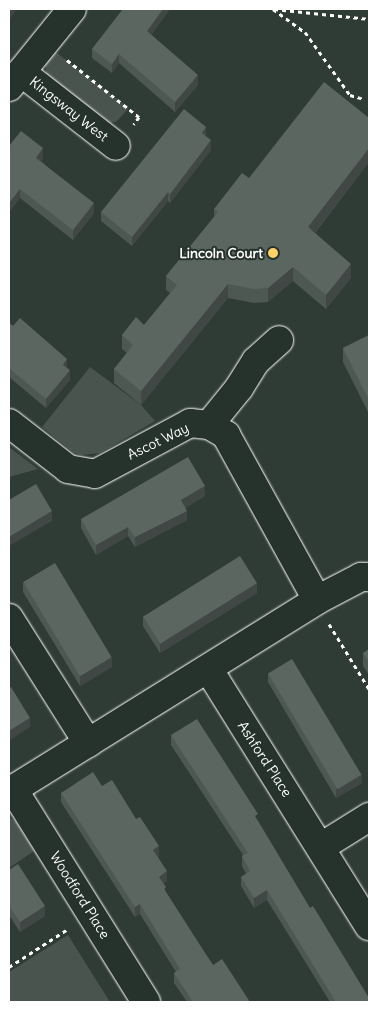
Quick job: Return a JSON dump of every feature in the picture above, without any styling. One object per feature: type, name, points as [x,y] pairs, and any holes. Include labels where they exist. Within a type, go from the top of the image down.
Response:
[{"type":"street","name":"Kingsway West","points":[[72,9],[15,80],[116,146]]},
{"type":"street","points":[[209,425],[239,388],[256,360],[279,340]]},
{"type":"street","name":"Ascot Way","points":[[9,423],[68,469],[95,474],[190,423],[209,425],[226,435],[236,450],[316,601]]},
{"type":"street","points":[[11,790],[208,670],[316,601],[365,577]]},
{"type":"street","points":[[9,618],[88,743]]},
{"type":"street","name":"Ashford Place","points":[[208,670],[322,848],[369,926]]},
{"type":"street","name":"Woodford Place","points":[[11,790],[92,914],[146,1002]]},
{"type":"street","points":[[322,848],[369,817]]},
{"type":"path","points":[[273,9],[369,18]]},
{"type":"path","points":[[273,9],[305,32],[350,94],[364,99]]},
{"type":"path","points":[[45,42],[139,117],[116,146]]},
{"type":"path","points":[[316,601],[369,689]]},
{"type":"path","points":[[9,967],[92,914]]},
{"type":"shaded area","points":[[53,50],[129,108],[116,122],[103,124],[47,78],[45,63]]},
{"type":"shaded area","points":[[90,367],[141,405],[155,421],[100,453],[81,455],[74,453],[42,427]]},
{"type":"shaded area","points":[[9,447],[38,469],[9,477]]},
{"type":"shaded area","points":[[9,817],[16,822],[34,851],[9,868]]},
{"type":"shaded area","points":[[68,935],[110,1002],[9,1002],[9,972]]},
{"type":"building","points":[[123,9],[163,9],[147,31],[198,75],[175,102],[119,54],[112,64],[92,49]]},
{"type":"building","name":"Lincoln Court","points":[[324,82],[369,118],[369,148],[308,227],[351,264],[326,295],[293,267],[268,288],[254,289],[228,284],[141,391],[114,369],[133,345],[122,335],[136,317],[144,325],[177,285],[166,276],[218,212],[214,209],[242,173],[249,178]]},
{"type":"building","points":[[184,109],[206,127],[202,133],[211,140],[170,194],[168,192],[132,237],[101,212]]},
{"type":"building","points":[[21,131],[43,148],[36,158],[94,203],[73,230],[20,189],[9,203],[9,146]]},
{"type":"building","points":[[20,318],[67,359],[63,365],[70,370],[46,399],[9,368],[9,323],[13,326]]},
{"type":"building","points":[[369,335],[369,400],[343,348]]},
{"type":"building","points":[[188,457],[205,486],[181,500],[187,511],[135,537],[128,527],[96,545],[81,519]]},
{"type":"building","points":[[36,484],[52,511],[9,537],[9,500]]},
{"type":"building","points":[[240,556],[257,583],[160,644],[143,616]]},
{"type":"building","points":[[55,563],[112,657],[80,676],[23,582]]},
{"type":"building","points":[[369,649],[369,662],[363,653]]},
{"type":"building","points":[[292,659],[362,775],[338,789],[268,673]]},
{"type":"building","points":[[11,687],[30,718],[9,731],[9,688]]},
{"type":"building","points":[[197,719],[258,814],[255,816],[310,908],[313,906],[369,1000],[365,1002],[336,1002],[267,890],[254,898],[241,877],[250,871],[242,856],[248,853],[171,735]]},
{"type":"building","points":[[93,772],[102,786],[112,780],[136,819],[140,817],[159,846],[153,850],[167,871],[159,877],[166,887],[164,889],[213,965],[222,959],[250,1002],[193,1002],[174,973],[180,969],[140,904],[135,907],[61,793]]},
{"type":"building","points":[[18,864],[45,906],[20,922],[9,906],[9,870]]},
{"type":"place","name":"Lincoln Court","points":[[273,253]]}]
